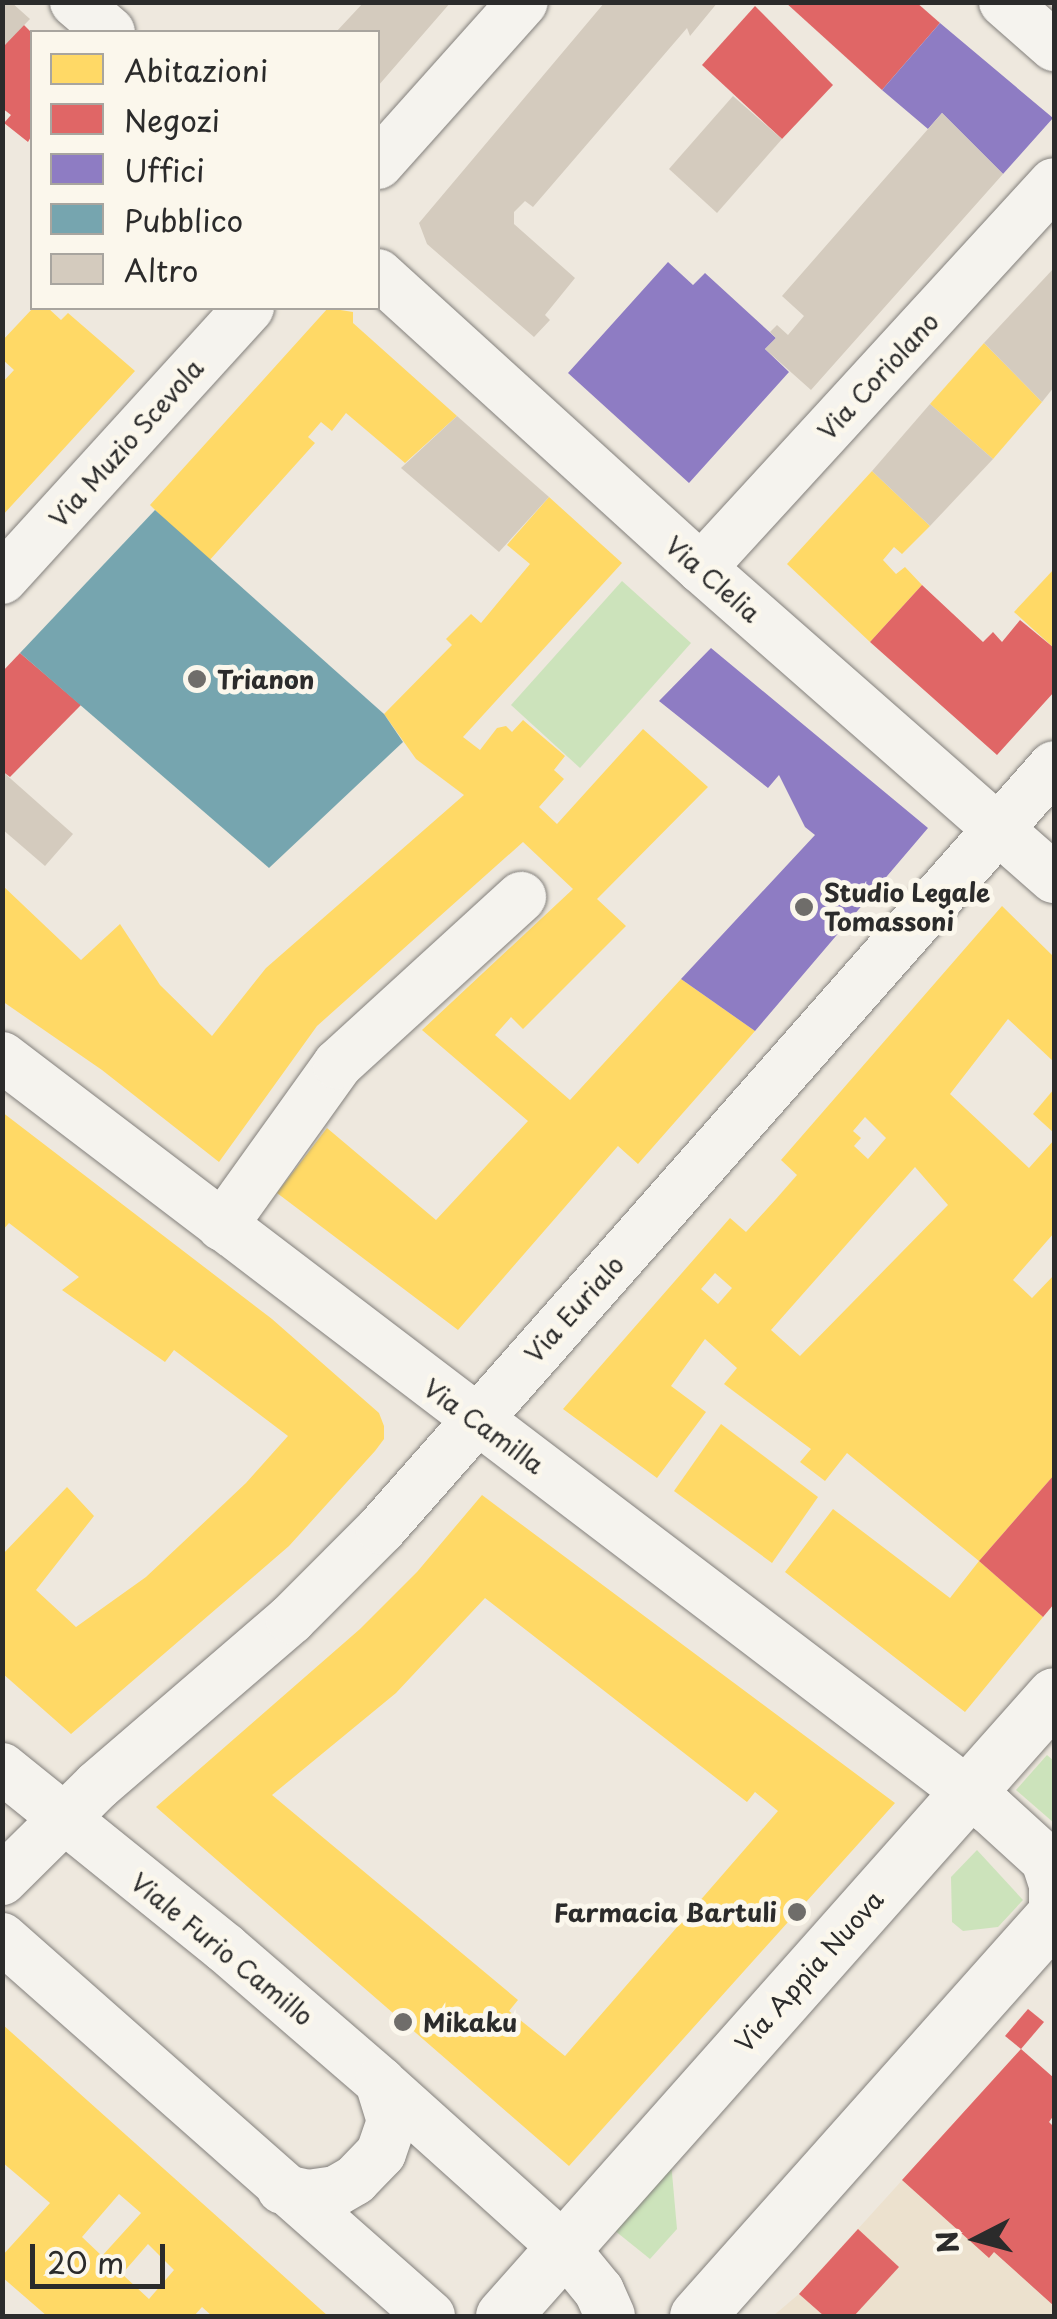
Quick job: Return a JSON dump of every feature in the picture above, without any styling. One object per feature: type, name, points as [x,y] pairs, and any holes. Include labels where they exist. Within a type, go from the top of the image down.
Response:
[{"type":"main road","name":"Via Appia Nuova","points":[[503,2316],[1054,1695]]},
{"type":"main road","points":[[697,2316],[1054,1915]]},
{"type":"street","points":[[76,2],[108,30]]},
{"type":"street","points":[[380,162],[523,2]]},
{"type":"street","points":[[1004,2],[1054,46]]},
{"type":"street","name":"Via Coriolano","points":[[701,568],[1054,183]]},
{"type":"street","name":"Via Clelia","points":[[380,276],[701,568],[1054,878]]},
{"type":"street","name":"Via Muzio Scevola","points":[[2,580],[247,310]]},
{"type":"street","name":"Via Eurialo","points":[[61,1820],[315,1597],[1054,766]]},
{"type":"street","points":[[222,1226],[338,1064],[521,897]]},
{"type":"street","name":"Via Camilla","points":[[2,1057],[475,1421],[744,1618],[968,1792],[1041,1852],[1052,1876],[1054,1915]]},
{"type":"street","name":"Viale Furio Camillo","points":[[2,1768],[61,1820],[225,1948],[563,2247]]},
{"type":"street","points":[[2,1880],[61,1820]]},
{"type":"street","points":[[2,1938],[430,2316]]},
{"type":"street","points":[[282,2189],[308,2195],[336,2191],[355,2180],[381,2153],[392,2121],[380,2082]]},
{"type":"street","points":[[563,2247],[599,2291],[610,2316]]},
{"type":"shaded area","points":[[1021,2049],[1054,2078],[1054,2115],[1049,2122],[1054,2127],[1054,2316],[773,2316],[799,2294]]},
{"type":"green space","points":[[622,581],[691,643],[580,768],[511,705]]},
{"type":"green space","points":[[1047,1755],[1054,1761],[1054,1823],[1016,1790]]},
{"type":"green space","points":[[977,1850],[1023,1900],[998,1927],[963,1931],[952,1922],[951,1877]]},
{"type":"green space","points":[[671,2162],[677,2229],[650,2259],[614,2230]]},
{"type":"building: Abitazioni","points":[[31,310],[50,310],[61,320],[68,313],[135,371],[2,516],[2,383],[14,370],[2,359],[2,341]]},
{"type":"building: Abitazioni","points":[[326,310],[353,312],[353,323],[457,416],[405,463],[346,413],[332,431],[321,422],[308,437],[315,443],[208,562],[150,505]]},
{"type":"building: Abitazioni","points":[[984,343],[1042,402],[993,459],[930,404]]},
{"type":"building: Abitazioni","points":[[872,471],[930,526],[902,554],[894,547],[883,560],[896,574],[905,567],[922,585],[870,642],[787,564]]},
{"type":"building: Abitazioni","points":[[549,497],[622,563],[463,737],[480,750],[497,728],[506,726],[512,732],[523,720],[565,756],[554,770],[564,779],[539,807],[557,824],[643,729],[708,787],[597,899],[626,926],[523,1029],[511,1017],[495,1035],[570,1100],[681,979],[755,1031],[638,1164],[618,1146],[458,1330],[277,1193],[327,1128],[436,1220],[528,1121],[422,1030],[573,889],[523,842],[317,1026],[219,1162],[102,1070],[2,1001],[2,885],[81,960],[120,924],[160,985],[212,1036],[266,968],[464,795],[416,759],[384,714],[452,645],[446,639],[471,614],[481,623],[530,564],[507,545]]},
{"type":"building: Abitazioni","points":[[1054,569],[1054,648],[1014,612]]},
{"type":"building: Abitazioni","points":[[1002,906],[1054,957],[1054,1062],[1008,1019],[950,1094],[1029,1168],[1054,1140],[1054,1233],[1013,1280],[1032,1298],[1054,1275],[1054,1475],[979,1561],[847,1453],[825,1481],[800,1462],[811,1449],[724,1384],[737,1368],[705,1339],[671,1386],[706,1412],[657,1478],[563,1409],[730,1218],[746,1232],[776,1199],[797,1175],[781,1160]],"holes":[[[865,1117],[886,1138],[868,1159],[854,1146],[861,1138],[853,1131]],[[915,1167],[948,1205],[800,1356],[771,1330]],[[715,1273],[732,1288],[718,1304],[701,1289]]]},
{"type":"building: Abitazioni","points":[[1054,1089],[1054,1133],[1033,1114]]},
{"type":"building: Abitazioni","points":[[2,1112],[272,1319],[379,1413],[384,1426],[384,1439],[375,1451],[289,1546],[71,1734],[2,1673],[2,1555],[67,1487],[94,1516],[36,1590],[76,1627],[146,1577],[246,1483],[288,1436],[174,1350],[165,1362],[62,1290],[79,1277],[9,1223],[2,1231]]},
{"type":"building: Abitazioni","points":[[721,1424],[818,1497],[772,1563],[674,1491]]},
{"type":"building: Abitazioni","points":[[482,1495],[895,1803],[569,2166],[156,1807],[360,1629],[417,1572]],"holes":[[[485,1598],[747,1802],[755,1792],[778,1811],[565,2056],[509,2011],[518,2000],[272,1795],[396,1693]]]},
{"type":"building: Abitazioni","points":[[833,1509],[950,1598],[979,1561],[1043,1617],[965,1712],[785,1572]]},
{"type":"building: Abitazioni","points":[[2,2024],[328,2316],[212,2316],[202,2307],[194,2316],[47,2316],[2,2277],[2,2256],[50,2203],[2,2162]],"holes":[[[119,2194],[141,2213],[102,2256],[82,2237]],[[148,2244],[174,2270],[149,2299],[122,2274]]]},
{"type":"building: Negozi","points":[[785,2],[916,2],[940,23],[882,90]]},
{"type":"building: Negozi","points":[[755,6],[833,85],[782,139],[702,65]]},
{"type":"building: Negozi","points":[[23,24],[30,31],[28,142],[4,123],[11,115],[2,108],[2,48]]},
{"type":"building: Negozi","points":[[922,585],[983,642],[993,632],[1002,642],[1020,620],[1054,648],[1054,692],[997,755],[870,642]]},
{"type":"building: Negozi","points":[[20,653],[81,705],[10,777],[2,771],[2,672]]},
{"type":"building: Negozi","points":[[1054,1475],[1054,1604],[1043,1617],[979,1561]]},
{"type":"building: Negozi","points":[[1028,2009],[1044,2022],[1021,2049],[1005,2036]]},
{"type":"building: Negozi","points":[[1021,2049],[1054,2078],[1054,2115],[1049,2122],[1054,2127],[1054,2306],[994,2252],[989,2258],[902,2180]]},
{"type":"building: Negozi","points":[[858,2229],[899,2267],[854,2316],[824,2316],[799,2294]]},
{"type":"building: Uffici","points":[[940,23],[1053,118],[1003,174],[942,113],[928,129],[882,90]]},
{"type":"building: Uffici","points":[[668,262],[693,285],[705,273],[776,338],[765,349],[789,372],[689,483],[568,373]]},
{"type":"building: Uffici","name":"Studio Legale Tomassoni","points":[[711,648],[928,828],[755,1031],[681,979],[815,835],[805,827],[779,775],[768,788],[659,701]]},
{"type":"building: Pubblico","name":"Trianon","points":[[155,510],[384,714],[403,742],[269,868],[20,653]]},
{"type":"building: Altro","points":[[2,2],[11,2],[30,19],[2,48]]},
{"type":"building: Altro","points":[[364,2],[451,2],[380,84],[380,30],[338,30]]},
{"type":"building: Altro","points":[[605,2],[718,2],[690,36],[687,28],[533,207],[525,201],[514,212],[514,224],[575,278],[545,315],[550,320],[534,337],[427,244],[419,223]]},
{"type":"building: Altro","points":[[733,96],[782,139],[717,213],[669,169]]},
{"type":"building: Altro","points":[[942,113],[1003,174],[811,390],[765,349],[776,338],[770,332],[777,325],[788,335],[804,316],[782,296]]},
{"type":"building: Altro","points":[[1054,268],[1054,387],[1042,402],[984,343]]},
{"type":"building: Altro","points":[[930,404],[993,459],[930,526],[872,471]]},
{"type":"building: Altro","points":[[457,416],[549,497],[499,552],[401,468]]},
{"type":"building: Altro","points":[[2,771],[73,834],[45,866],[2,829]]},
{"type":"place","name":"Trianon","points":[[197,679]]},
{"type":"place","name":"Studio Legale Tomassoni","points":[[804,907]]},
{"type":"place","name":"Farmacia Bartuli","points":[[797,1912]]},
{"type":"place","name":"Mikaku","points":[[403,2022]]}]
